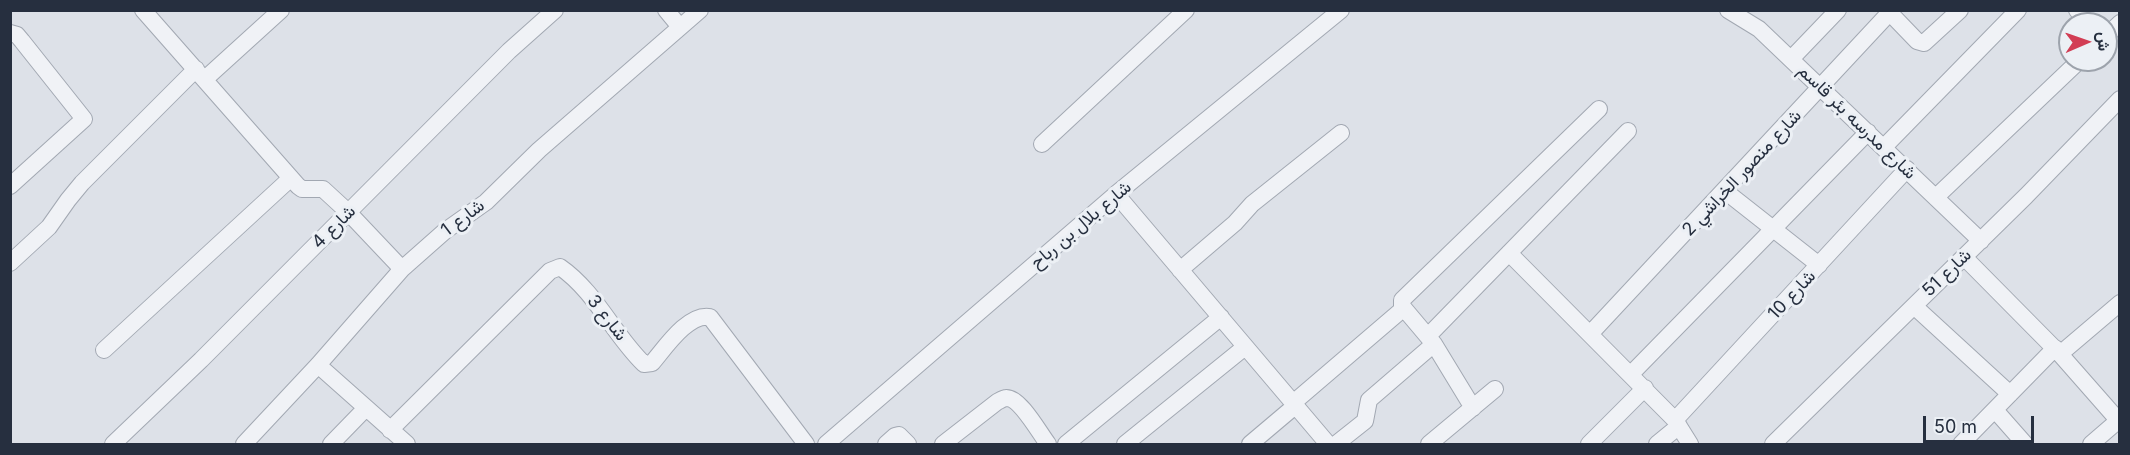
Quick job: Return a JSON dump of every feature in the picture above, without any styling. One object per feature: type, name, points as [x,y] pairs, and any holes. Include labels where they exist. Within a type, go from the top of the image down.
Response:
[{"type":"street","points":[[143,10],[291,178],[302,189],[323,189],[402,269]]},
{"type":"street","points":[[10,263],[49,227],[82,183],[201,74],[281,10]]},
{"type":"street","name":"شارع 4","points":[[113,444],[201,360],[510,51],[555,10]]},
{"type":"street","points":[[666,10],[680,27]]},
{"type":"street","name":"شارع 1","points":[[244,444],[318,366],[402,269],[445,231],[486,202],[539,150],[700,10]]},
{"type":"street","points":[[1042,144],[1186,10]]},
{"type":"street","name":"شارع مدرسه بئر قاسم","points":[[1728,10],[1759,29],[1791,58],[1980,240]]},
{"type":"street","points":[[1791,58],[1838,10]]},
{"type":"street","points":[[1891,12],[1921,43],[1928,41],[1960,10]]},
{"type":"street","points":[[1884,147],[2019,10]]},
{"type":"street","name":"شارع بلال بن رباح","points":[[825,444],[1116,194],[1339,11]]},
{"type":"street","name":"شارع منصور الخراشي 2","points":[[1590,334],[1891,12]]},
{"type":"street","points":[[10,33],[22,41],[84,119],[10,186]]},
{"type":"street","points":[[1936,197],[2067,72]]},
{"type":"street","name":"شارع 51","points":[[1773,444],[1964,257],[2120,99]]},
{"type":"street","points":[[1473,408],[1431,340],[1401,303],[1599,109]]},
{"type":"street","points":[[1336,444],[1365,421],[1369,400],[1431,340],[1509,253],[1628,131]]},
{"type":"street","points":[[1631,374],[1868,132]]},
{"type":"street","points":[[1180,270],[1234,223],[1252,204],[1341,133]]},
{"type":"street","name":"شارع 10","points":[[1657,444],[1908,169]]},
{"type":"street","points":[[104,350],[291,178]]},
{"type":"street","points":[[1725,191],[1819,266]]},
{"type":"street","points":[[1116,194],[1328,444]]},
{"type":"street","points":[[1509,253],[1645,388],[1677,423],[1690,444]]},
{"type":"street","points":[[1964,257],[2058,351],[2119,420],[2091,444]]},
{"type":"street","name":"شارع 3","points":[[390,430],[550,271],[560,267],[570,274],[599,306],[644,364],[652,363],[687,323],[702,315],[710,317],[806,444]]},
{"type":"street","points":[[1961,444],[2010,394],[2058,351],[2120,303]]},
{"type":"street","points":[[1914,306],[2010,394]]},
{"type":"street","points":[[1250,444],[1404,308]]},
{"type":"street","points":[[1066,444],[1221,317]]},
{"type":"street","points":[[1125,444],[1245,347]]},
{"type":"street","points":[[318,366],[407,444]]},
{"type":"street","points":[[1589,444],[1645,388]]},
{"type":"street","points":[[1429,444],[1495,389]]},
{"type":"street","points":[[943,444],[1005,398],[1013,399],[1020,405],[1048,444]]},
{"type":"street","points":[[331,444],[366,408]]},
{"type":"street","points":[[1995,410],[2025,444]]},
{"type":"street","points":[[886,444],[899,435],[908,444]]}]
